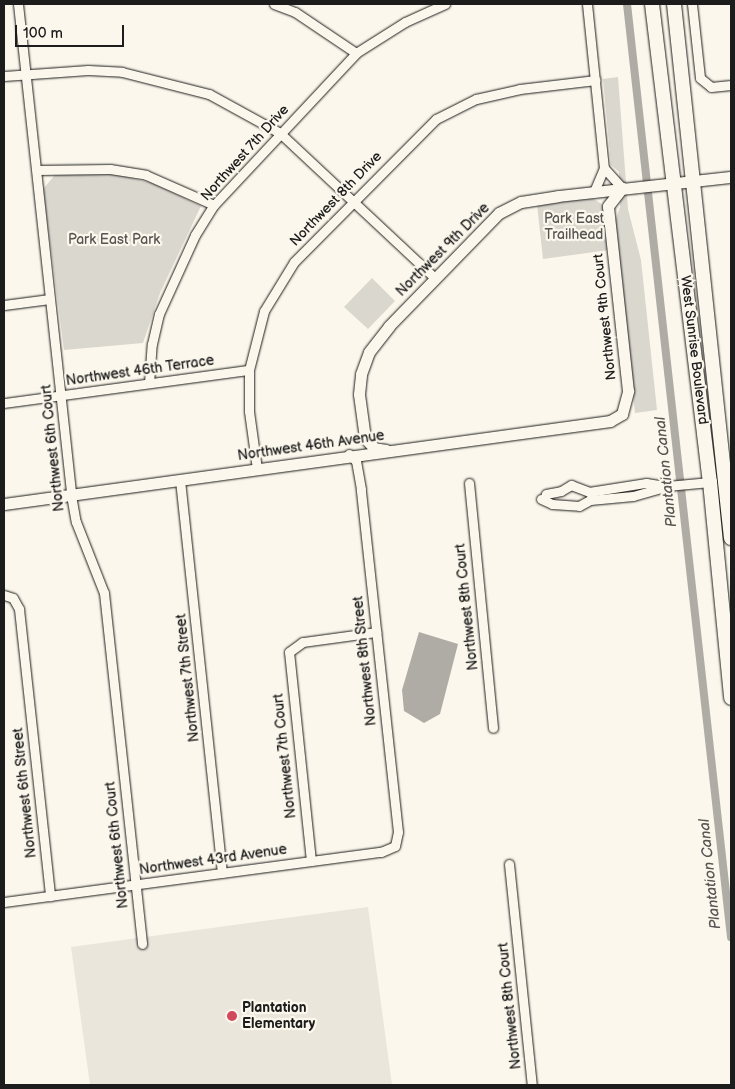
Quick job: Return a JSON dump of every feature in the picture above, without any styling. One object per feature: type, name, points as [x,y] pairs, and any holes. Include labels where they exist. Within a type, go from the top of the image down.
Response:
[{"type":"main road","name":"West Sunrise Boulevard","points":[[652,4],[672,182],[708,461],[704,483],[731,698]]},
{"type":"main road","name":"West Sunrise Boulevard","points":[[674,4],[692,181],[728,480],[726,496],[731,538]]},
{"type":"main road","points":[[708,461],[728,480]]},
{"type":"main road","points":[[704,483],[719,485],[726,496]]},
{"type":"street","name":"Northwest 6th Court","points":[[18,4],[71,495],[76,522],[104,593],[142,944]]},
{"type":"street","points":[[274,4],[297,8],[356,53]]},
{"type":"street","name":"Northwest 7th Drive","points":[[150,383],[152,344],[159,314],[195,235],[214,205],[356,53],[434,5],[445,4]]},
{"type":"street","points":[[586,4],[604,168],[594,191],[608,206],[623,188],[604,168]]},
{"type":"street","points":[[692,4],[700,78],[711,87],[731,85]]},
{"type":"street","points":[[4,76],[88,70],[152,78],[209,94],[280,133],[355,200],[435,278]]},
{"type":"street","name":"Northwest 8th Drive","points":[[257,469],[249,411],[249,370],[264,311],[278,284],[294,262],[436,119],[476,99],[520,89],[594,80]]},
{"type":"street","points":[[37,170],[110,169],[146,175],[214,205]]},
{"type":"street","name":"Northwest 9th Drive","points":[[365,438],[359,394],[361,374],[368,352],[435,278],[500,213],[521,202],[594,191],[731,177]]},
{"type":"street","name":"Northwest 9th Court","points":[[608,206],[628,391],[622,414]]},
{"type":"street","points":[[4,305],[50,299]]},
{"type":"street","name":"Northwest 46th Terrace","points":[[4,403],[249,370]]},
{"type":"street","name":"Northwest 46th Avenue","points":[[4,504],[350,455],[369,455],[390,450],[610,420],[622,414]]},
{"type":"street","points":[[350,455],[359,449],[365,438],[374,448],[390,450]]},
{"type":"street","name":"Northwest 8th Street","points":[[350,455],[358,472],[398,832],[395,846]]},
{"type":"street","points":[[358,472],[361,462],[369,455]]},
{"type":"street","name":"Northwest 7th Street","points":[[180,480],[222,873]]},
{"type":"street","name":"Northwest 8th Court","points":[[469,483],[493,728]]},
{"type":"street","points":[[667,486],[646,483],[589,492],[571,485],[561,492],[546,494],[543,499],[562,505],[579,506],[590,500],[633,496],[667,486],[704,483]]},
{"type":"street","points":[[561,492],[562,505]]},
{"type":"street","name":"Northwest 6th Street","points":[[8,597],[19,609],[50,896]]},
{"type":"street","name":"Northwest 7th Court","points":[[311,861],[289,660],[291,648],[303,642],[376,632]]},
{"type":"street","name":"Northwest 43rd Avenue","points":[[4,902],[380,852],[395,846]]},
{"type":"street","name":"Northwest 8th Court","points":[[509,864],[532,1085]]},
{"type":"shaded area","points":[[419,632],[458,644],[440,714],[424,723],[404,711],[402,690]]},
{"type":"shaded area","name":"Plantation Elementary","points":[[368,907],[392,1085],[90,1085],[71,947]]},
{"type":"green space","points":[[618,77],[628,209],[641,260],[657,410],[635,413],[615,221],[620,207],[619,172],[611,165],[603,79]]},
{"type":"green space","name":"Park East Park","points":[[114,174],[152,183],[201,206],[160,293],[143,343],[64,350],[43,189],[55,175]]},
{"type":"green space","name":"Park East Trailhead","points":[[585,192],[604,206],[609,250],[543,259],[537,204]]},
{"type":"green space","points":[[372,278],[395,301],[368,329],[344,307]]},
{"type":"waterway","name":"Plantation Canal","points":[[627,4],[731,937]]},
{"type":"place","name":"Plantation Elementary","points":[[232,1016]]}]
